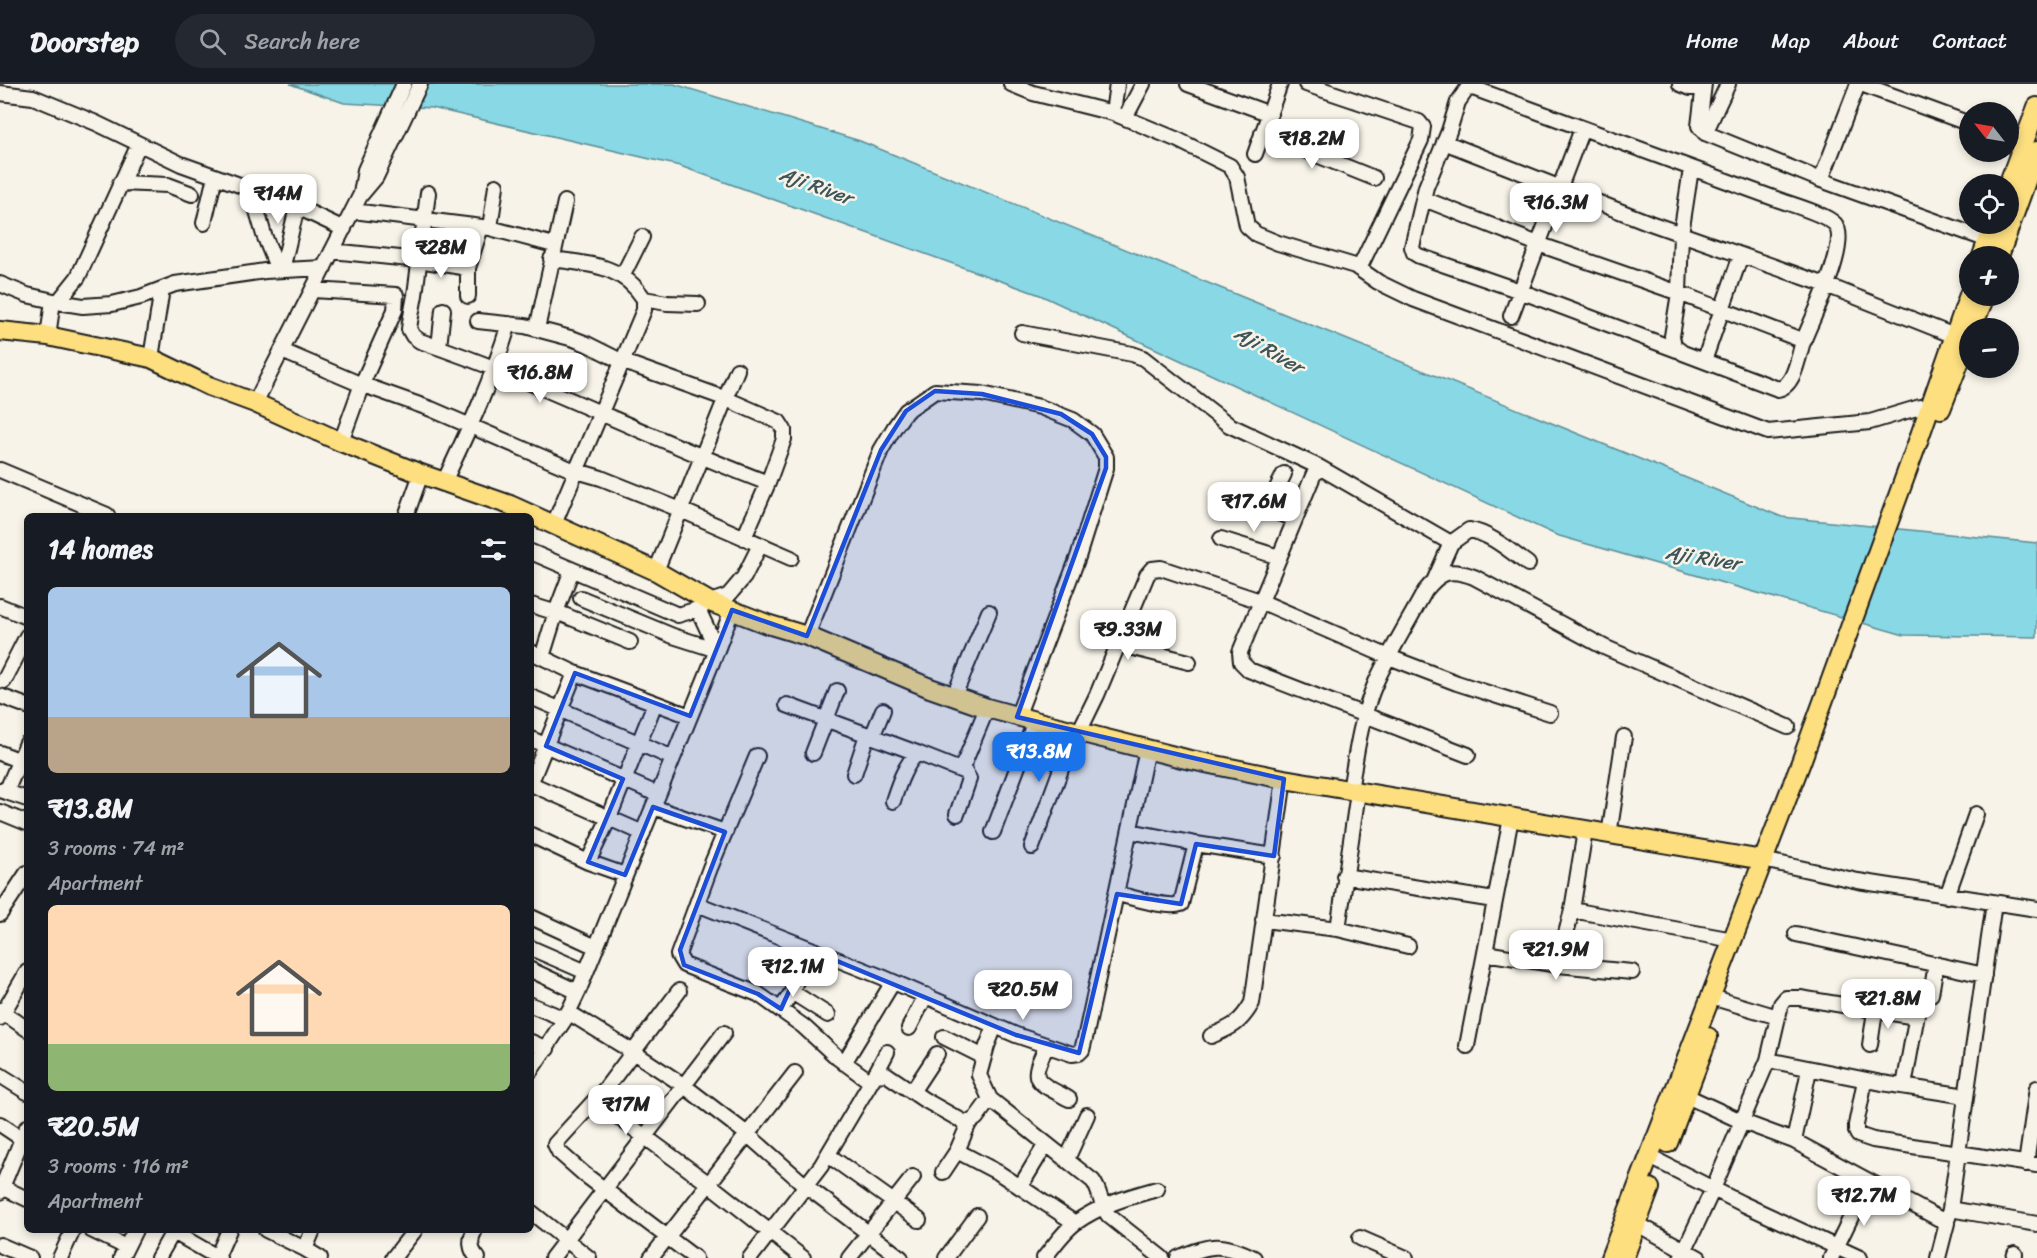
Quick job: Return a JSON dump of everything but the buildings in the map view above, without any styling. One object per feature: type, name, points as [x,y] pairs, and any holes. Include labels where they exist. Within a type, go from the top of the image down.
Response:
[{"type":"main road","points":[[2012,174],[2037,107]]},
{"type":"main road","points":[[2013,174],[2023,144]]},
{"type":"main road","points":[[0,331],[48,336],[151,358],[209,386],[255,403],[341,442],[508,510]]},
{"type":"main road","points":[[1610,1258],[1631,1221],[1655,1160],[1935,409],[1959,352]]},
{"type":"main road","points":[[534,518],[554,524],[656,571],[704,605],[732,610],[800,634],[954,696],[1026,719],[1147,749],[1284,779],[1768,861]]},
{"type":"main road","points":[[1716,998],[1733,940],[1768,861]]},
{"type":"main road","points":[[1624,1258],[1631,1221]]},
{"type":"street","points":[[255,403],[353,211],[404,84]]},
{"type":"street","points":[[370,173],[420,84]]},
{"type":"street","points":[[1011,84],[1033,93],[1119,115],[1178,140],[1230,166],[1237,177],[1247,226],[1256,234],[1359,269],[1378,282],[1413,299],[1768,432],[1870,422],[1920,407],[1935,409]]},
{"type":"street","points":[[1117,84],[1119,115]]},
{"type":"street","points":[[1119,115],[1143,84]]},
{"type":"street","points":[[1188,84],[1270,114]]},
{"type":"street","points":[[1255,154],[1280,84]]},
{"type":"street","points":[[1306,84],[1419,122],[1423,127],[1421,140],[1359,269]]},
{"type":"street","points":[[1680,84],[1690,88],[1704,85],[1699,126],[1705,133],[1821,180],[1959,223]]},
{"type":"street","points":[[1705,133],[1728,84]]},
{"type":"street","points":[[1821,180],[1860,84],[1959,120]]},
{"type":"street","points":[[1473,88],[1779,200],[1826,218],[1835,224],[1839,232],[1834,266],[1787,386],[1778,389],[1414,253],[1413,240],[1426,187],[1444,142],[1458,102],[1467,89],[1473,88]]},
{"type":"street","points":[[0,93],[27,95],[181,164],[297,207],[344,229]]},
{"type":"street","points":[[1511,316],[1582,129]]},
{"type":"street","points":[[1262,133],[1374,178]]},
{"type":"street","points":[[1444,142],[1682,234],[1959,332]]},
{"type":"street","points":[[48,336],[56,301],[78,277],[139,144]]},
{"type":"street","points":[[1677,350],[1672,336],[1679,293],[1682,234],[1691,169]]},
{"type":"street","points":[[204,223],[215,176]]},
{"type":"street","points":[[120,183],[168,184],[192,194]]},
{"type":"street","points":[[468,296],[468,268],[486,228],[496,186]]},
{"type":"street","points":[[251,190],[264,235],[280,270]]},
{"type":"street","points":[[428,193],[409,329],[413,336],[420,341],[601,412],[702,458],[768,483]]},
{"type":"street","points":[[1424,200],[1804,341]]},
{"type":"street","points":[[537,329],[565,202]]},
{"type":"street","points":[[280,270],[297,207]]},
{"type":"street","points":[[353,211],[486,228],[623,275],[644,299],[667,303],[698,304]]},
{"type":"street","points":[[623,275],[642,237]]},
{"type":"street","points":[[332,251],[419,260],[468,268]]},
{"type":"street","points":[[1704,361],[1741,255]]},
{"type":"street","points":[[0,284],[27,295],[83,306],[112,304],[175,284],[280,270],[324,268]]},
{"type":"street","points":[[151,358],[162,289]]},
{"type":"street","points":[[313,290],[415,295]]},
{"type":"street","points":[[341,442],[362,384],[395,310],[396,295]]},
{"type":"street","points":[[554,524],[644,310],[644,299]]},
{"type":"street","points":[[439,348],[443,310]]},
{"type":"street","points":[[478,321],[537,329],[587,344],[621,362],[724,398],[779,422],[784,430],[784,439],[744,538]]},
{"type":"street","points":[[444,482],[495,369],[509,324]]},
{"type":"street","points":[[1022,333],[1143,358],[1229,425],[1319,467],[1451,543]]},
{"type":"street","points":[[282,351],[431,409],[575,470],[681,510],[791,558]]},
{"type":"street","points":[[656,571],[737,370]]},
{"type":"street","points":[[800,634],[881,450],[906,411],[935,391],[982,394],[1061,414],[1092,434],[1107,462],[993,832]]},
{"type":"street","points":[[1319,467],[1312,476],[1260,601],[1240,652],[1242,662],[1249,670],[1365,717],[1468,755]]},
{"type":"street","points":[[0,470],[102,513]]},
{"type":"street","points":[[407,513],[421,474]]},
{"type":"street","points":[[1267,508],[1284,474]]},
{"type":"street","points":[[1246,501],[1295,519]]},
{"type":"street","points":[[1338,929],[1354,791],[1356,751],[1376,683],[1389,657],[1425,591],[1435,579],[1451,543],[1469,530],[1478,531],[1528,564]]},
{"type":"street","points":[[1221,539],[1279,557]]},
{"type":"street","points":[[534,553],[678,615],[728,596],[736,588],[760,545]]},
{"type":"street","points":[[1032,848],[1061,769],[1097,694],[1147,575],[1152,569],[1161,568],[1260,601],[1389,657],[1457,683],[1550,713]]},
{"type":"street","points":[[572,570],[537,654],[575,673],[690,716]]},
{"type":"street","points":[[1435,579],[1444,573],[1451,572],[1474,577],[1604,647],[1788,727]]},
{"type":"street","points":[[581,598],[673,636],[717,650]]},
{"type":"street","points":[[534,605],[630,642]]},
{"type":"street","points":[[704,605],[717,650]]},
{"type":"street","points":[[0,606],[24,616]]},
{"type":"street","points":[[534,1066],[547,1049],[578,992],[732,610]]},
{"type":"street","points":[[954,696],[989,612]]},
{"type":"street","points":[[4,681],[24,642]]},
{"type":"street","points":[[1118,644],[1189,662]]},
{"type":"street","points":[[534,776],[575,673]]},
{"type":"street","points":[[813,753],[837,691]]},
{"type":"street","points":[[0,696],[24,705]]},
{"type":"street","points":[[534,698],[673,758]]},
{"type":"street","points":[[588,862],[609,818],[655,703]]},
{"type":"street","points":[[786,705],[917,753],[968,775],[969,779],[957,814]]},
{"type":"street","points":[[960,770],[987,708]]},
{"type":"street","points":[[854,774],[883,710]]},
{"type":"street","points":[[1609,835],[1624,737]]},
{"type":"street","points":[[534,740],[623,779],[686,818],[725,832]]},
{"type":"street","points":[[697,904],[926,995],[995,1026],[1047,1046],[1072,1054],[1078,1053],[1082,1050],[1147,749]]},
{"type":"street","points":[[0,753],[23,762],[3,791],[24,798]]},
{"type":"street","points":[[893,801],[908,762],[917,753]]},
{"type":"street","points":[[757,756],[697,904],[678,955],[680,960],[692,968],[758,994],[781,1009],[844,1063],[873,1078],[886,1074],[912,1092],[969,1123]]},
{"type":"street","points":[[1211,1036],[1240,1022],[1252,1004],[1284,779]]},
{"type":"street","points":[[534,784],[643,833]]},
{"type":"street","points":[[1947,896],[1976,814]]},
{"type":"street","points":[[2,816],[24,822]]},
{"type":"street","points":[[1467,1046],[1511,818]]},
{"type":"street","points":[[1130,831],[1274,856]]},
{"type":"street","points":[[1558,965],[1572,910],[1585,831]]},
{"type":"street","points":[[534,836],[588,862],[625,875]]},
{"type":"street","points":[[1117,894],[1165,904],[1181,904],[1196,844]]},
{"type":"street","points":[[1768,861],[1858,881],[2037,909]]},
{"type":"street","points":[[1344,876],[1494,900]]},
{"type":"street","points":[[0,914],[24,878]]},
{"type":"street","points":[[1938,1258],[1948,1216],[1958,1154],[1994,903]]},
{"type":"street","points":[[1572,910],[1733,940]]},
{"type":"street","points":[[534,918],[596,946]]},
{"type":"street","points":[[1263,920],[1338,929],[1408,946]]},
{"type":"street","points":[[1796,934],[1984,975]]},
{"type":"street","points":[[534,949],[586,972]]},
{"type":"street","points":[[781,1009],[792,992],[808,949]]},
{"type":"street","points":[[1485,953],[1558,965],[1632,972]]},
{"type":"street","points":[[1904,1086],[1916,1017],[1921,1001],[1931,994],[1936,964]]},
{"type":"street","points":[[534,971],[578,992]]},
{"type":"street","points":[[24,977],[1,1014],[24,1027]]},
{"type":"street","points":[[844,1063],[893,982]]},
{"type":"street","points":[[679,991],[595,1100],[555,1143],[559,1152],[694,1258]]},
{"type":"street","points":[[792,992],[828,1015]]},
{"type":"street","points":[[909,1028],[926,995]]},
{"type":"street","points":[[1716,998],[1778,1017]]},
{"type":"street","points":[[1683,1254],[1743,1122],[1768,1060],[1781,1004],[1786,998],[1800,998],[1916,1017]]},
{"type":"street","points":[[534,1006],[566,1015],[633,1052],[682,1085],[747,1134],[806,1186],[901,1258]]},
{"type":"street","points":[[1870,1045],[1875,1011]]},
{"type":"street","points":[[995,1026],[979,1076],[990,1100],[1066,1158],[1098,1188],[1102,1208],[1123,1229],[1162,1258]]},
{"type":"street","points":[[552,1258],[724,1033]]},
{"type":"street","points":[[944,1037],[984,1057]]},
{"type":"street","points":[[534,1043],[547,1049]]},
{"type":"street","points":[[1047,1046],[1037,1065],[1035,1072],[1037,1079],[1041,1084],[1069,1099]]},
{"type":"street","points":[[750,1258],[828,1155],[887,1052]]},
{"type":"street","points":[[912,1092],[937,1054]]},
{"type":"street","points":[[1768,1060],[1864,1080],[1966,1096]]},
{"type":"street","points":[[1794,1141],[1809,1070]]},
{"type":"street","points":[[651,1258],[795,1072]]},
{"type":"street","points":[[0,1075],[24,1090]]},
{"type":"street","points":[[1864,1080],[1856,1117],[1858,1135],[1873,1140],[2032,1164],[2037,1088]]},
{"type":"street","points":[[1680,1092],[1743,1122],[1794,1141],[1868,1182],[1948,1216],[2037,1224]]},
{"type":"street","points":[[595,1100],[709,1184],[802,1258]]},
{"type":"street","points":[[943,1172],[957,1151],[969,1123],[990,1100]]},
{"type":"street","points":[[1066,1158],[1087,1115]]},
{"type":"street","points":[[0,1124],[24,1136]]},
{"type":"street","points":[[24,1138],[1,1188],[24,1198]]},
{"type":"street","points":[[1020,1186],[1046,1144]]},
{"type":"street","points":[[957,1151],[999,1173],[1075,1223]]},
{"type":"street","points":[[828,1155],[920,1220]]},
{"type":"street","points":[[1655,1160],[1834,1252],[1860,1258]]},
{"type":"street","points":[[849,1258],[913,1177]]},
{"type":"street","points":[[1834,1252],[1868,1182]]},
{"type":"street","points":[[1047,1255],[1062,1235],[1075,1223],[1096,1210],[1116,1201],[1157,1189]]},
{"type":"street","points":[[534,1214],[589,1258]]},
{"type":"street","points":[[946,1258],[978,1216]]},
{"type":"street","points":[[1631,1221],[1683,1254],[1699,1258]]},
{"type":"street","points":[[60,1258],[72,1233]]},
{"type":"street","points":[[95,1233],[123,1253],[133,1233]]},
{"type":"street","points":[[158,1258],[171,1233]]},
{"type":"street","points":[[176,1233],[218,1257],[228,1233]]},
{"type":"street","points":[[272,1233],[320,1258]]},
{"type":"street","points":[[305,1249],[312,1233]]},
{"type":"street","points":[[393,1258],[414,1233]]},
{"type":"street","points":[[473,1233],[471,1245],[478,1258]]},
{"type":"street","points":[[1360,1238],[1406,1258]]},
{"type":"street","points":[[0,1245],[30,1258]]},
{"type":"street","points":[[1178,1258],[1214,1245],[1226,1246],[1254,1258]]},
{"type":"highlighted area","points":[[935,391],[982,394],[1061,414],[1092,434],[1106,457],[1106,468],[1017,717],[1284,779],[1274,856],[1196,844],[1181,904],[1117,894],[1079,1053],[1016,1035],[808,949],[781,1009],[758,994],[684,965],[680,950],[725,832],[653,807],[625,875],[588,862],[623,779],[546,746],[575,673],[690,716],[732,610],[807,636],[881,450],[906,411]]},
{"type":"water","name":"Aji River","points":[[290,84],[674,84],[860,141],[1782,517],[2037,543],[2037,637],[1904,635],[1556,535],[1040,295],[680,166],[432,108],[344,103]]}]
